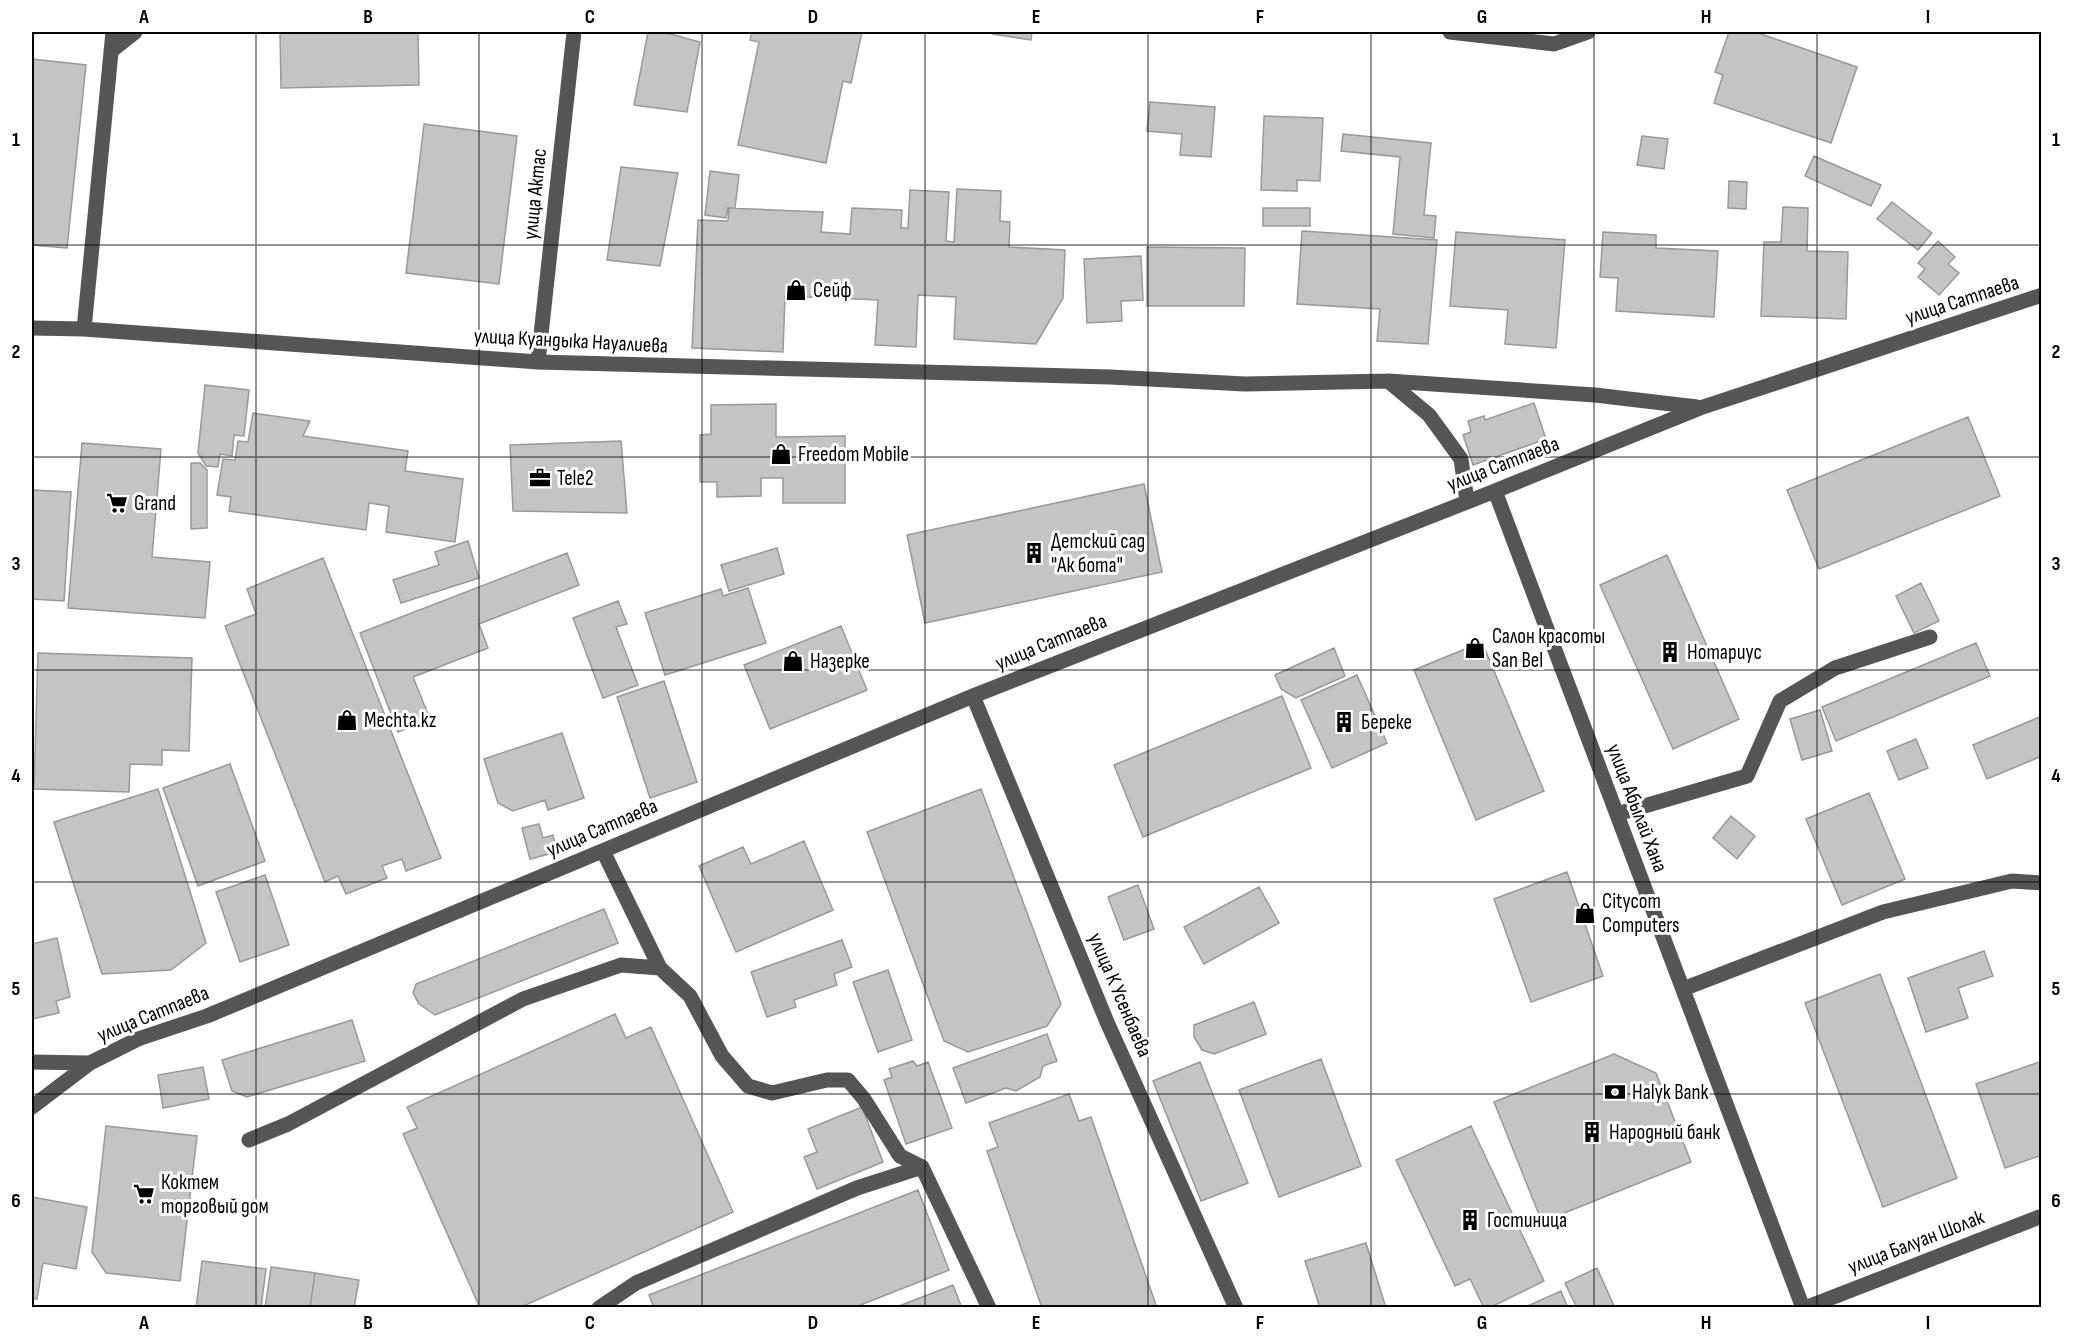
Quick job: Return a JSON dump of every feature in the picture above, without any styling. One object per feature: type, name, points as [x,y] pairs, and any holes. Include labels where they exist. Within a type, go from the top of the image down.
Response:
[{"type":"street","points":[[84,329],[113,32]]},
{"type":"street","points":[[111,51],[135,32]]},
{"type":"street","name":"улица Актас","points":[[538,362],[574,32]]},
{"type":"street","points":[[1450,32],[1554,44],[1588,32]]},
{"type":"street","name":"улица Сатпаева","points":[[32,1107],[90,1063],[138,1039],[207,1016],[973,696],[1700,408],[2042,295]]},
{"type":"street","name":"улица Куандыка Науалиева","points":[[32,328],[84,329],[538,362],[1110,377],[1245,384],[1388,381],[1595,395],[1700,408]]},
{"type":"street","points":[[1388,381],[1429,414],[1461,459],[1467,501]]},
{"type":"street","name":"улица Абылай Хана","points":[[1495,491],[1804,1308]]},
{"type":"street","points":[[1617,814],[1748,776],[1780,701],[1835,668],[1930,636]]},
{"type":"street","name":"улица К Усенбаева","points":[[973,696],[1107,1022],[1236,1308]]},
{"type":"street","points":[[603,850],[660,968],[690,996],[722,1056],[748,1086],[772,1094],[827,1080],[848,1080],[864,1099],[900,1156],[922,1167],[989,1308]]},
{"type":"street","points":[[1683,989],[1883,912],[2012,881],[2042,883]]},
{"type":"street","points":[[249,1140],[288,1124],[523,999],[621,965],[660,968]]},
{"type":"street","name":"улица Сатпаева","points":[[32,1062],[90,1063]]},
{"type":"street","points":[[599,1308],[636,1283],[857,1188],[922,1167]]},
{"type":"street","name":"улица Балуан Шолак","points":[[1804,1308],[2042,1216]]},
{"type":"building","points":[[280,32],[418,32],[419,85],[281,88]]},
{"type":"building","points":[[648,32],[663,32],[700,42],[687,112],[634,105]]},
{"type":"building","points":[[752,32],[862,32],[851,83],[843,81],[826,163],[738,145],[759,42],[750,40]]},
{"type":"building","points":[[993,32],[1032,32],[1031,40],[993,34]]},
{"type":"building","points":[[1729,32],[1755,32],[1857,67],[1831,143],[1714,103],[1723,75],[1715,72]]},
{"type":"building","points":[[32,59],[86,65],[67,248],[32,245]]},
{"type":"building","points":[[1150,102],[1215,107],[1211,157],[1180,155],[1182,134],[1147,131]]},
{"type":"building","points":[[1264,116],[1323,118],[1320,181],[1297,180],[1297,191],[1261,190]]},
{"type":"building","points":[[424,124],[517,136],[499,284],[406,273]]},
{"type":"building","points":[[1343,134],[1431,143],[1424,215],[1436,216],[1434,238],[1393,234],[1400,157],[1341,151]]},
{"type":"building","points":[[1642,136],[1668,139],[1664,169],[1637,165]]},
{"type":"building","points":[[1814,156],[1881,185],[1871,206],[1805,176]]},
{"type":"building","points":[[621,167],[678,173],[660,266],[607,260]]},
{"type":"building","points":[[710,171],[739,175],[735,208],[728,208],[726,218],[705,215]]},
{"type":"building","points":[[1729,181],[1747,182],[1746,209],[1728,208]]},
{"type":"building","points":[[957,189],[1001,191],[1000,221],[1010,222],[1009,247],[1065,250],[1063,298],[1036,344],[954,339],[956,297],[918,295],[916,347],[875,345],[878,300],[785,296],[783,352],[692,348],[698,220],[728,221],[729,208],[823,212],[821,232],[850,234],[852,208],[902,210],[901,228],[908,228],[910,190],[949,192],[946,241],[954,242]]},
{"type":"building","points":[[1892,202],[1932,233],[1918,250],[1877,219]]},
{"type":"building","points":[[1783,207],[1808,208],[1807,251],[1848,252],[1846,319],[1761,316],[1764,242],[1781,242]]},
{"type":"building","points":[[1263,208],[1310,208],[1310,226],[1263,226]]},
{"type":"building","points":[[1302,231],[1437,240],[1428,344],[1377,341],[1380,309],[1297,304]]},
{"type":"building","points":[[1456,232],[1565,240],[1556,348],[1505,344],[1508,310],[1450,306]]},
{"type":"building","points":[[1603,232],[1656,235],[1656,248],[1718,251],[1714,317],[1616,311],[1618,278],[1600,277]]},
{"type":"building","points":[[1938,241],[1955,257],[1948,264],[1959,273],[1939,295],[1918,277],[1925,269],[1918,263]]},
{"type":"building","points":[[1147,247],[1245,248],[1244,306],[1147,306]]},
{"type":"building","points":[[1141,256],[1143,300],[1121,301],[1122,321],[1087,323],[1084,259]]},
{"type":"building","points":[[205,385],[249,390],[244,436],[234,435],[232,456],[220,454],[218,467],[206,466],[198,453]]},
{"type":"building","points":[[1534,403],[1546,439],[1473,465],[1463,435],[1471,432],[1468,421],[1484,416],[1485,420]]},
{"type":"building","points":[[776,404],[776,437],[845,436],[845,503],[783,503],[783,478],[761,478],[761,496],[717,497],[717,482],[700,482],[700,435],[711,434],[711,405]]},
{"type":"building","points":[[253,413],[310,421],[303,436],[408,451],[405,471],[463,479],[455,542],[386,532],[389,506],[369,503],[366,530],[229,511],[231,497],[217,495],[223,459],[235,460],[238,441],[248,442]]},
{"type":"building","points":[[1968,417],[2000,496],[1819,569],[1787,490]]},
{"type":"building","points":[[621,441],[627,513],[513,511],[510,445]]},
{"type":"building","name":"Grand","points":[[82,443],[161,449],[152,557],[210,562],[205,618],[68,608]]},
{"type":"building","points":[[191,463],[200,463],[207,470],[207,528],[191,529]]},
{"type":"building","name":"Детский сад \"Ак бота\"","points":[[1144,484],[1162,572],[925,623],[907,535]]},
{"type":"building","points":[[33,490],[71,492],[64,601],[32,599]]},
{"type":"building","points":[[468,541],[479,578],[401,603],[393,580],[439,565],[435,552]]},
{"type":"building","points":[[777,548],[784,574],[729,591],[721,565]]},
{"type":"building","points":[[567,553],[579,585],[479,624],[488,648],[413,677],[430,719],[398,732],[360,633]]},
{"type":"building","name":"Нотариус","points":[[1667,555],[1739,719],[1673,749],[1600,585]]},
{"type":"building","points":[[323,558],[441,858],[406,871],[402,859],[382,866],[387,878],[346,894],[338,876],[325,882],[225,626],[256,614],[247,589]]},
{"type":"building","points":[[1921,583],[1939,621],[1914,633],[1896,596]]},
{"type":"building","points":[[748,588],[766,643],[665,675],[645,613],[721,589],[723,596]]},
{"type":"building","points":[[618,601],[627,624],[616,627],[638,685],[603,698],[573,618]]},
{"type":"building","points":[[841,626],[867,690],[770,729],[744,665]]},
{"type":"building","points":[[1482,642],[1544,791],[1476,820],[1414,670]]},
{"type":"building","points":[[1976,643],[1990,676],[1836,741],[1822,707]]},
{"type":"building","points":[[1334,648],[1345,676],[1296,698],[1281,689],[1275,675]]},
{"type":"building","points":[[38,653],[192,658],[189,751],[162,750],[162,765],[130,764],[129,792],[34,789]]},
{"type":"building","name":"Береке","points":[[1357,675],[1387,743],[1332,768],[1301,700]]},
{"type":"building","points":[[664,681],[697,782],[650,798],[617,697]]},
{"type":"building","points":[[1282,696],[1311,768],[1143,837],[1114,765]]},
{"type":"building","points":[[1820,710],[1832,751],[1802,760],[1790,719]]},
{"type":"building","points":[[2042,716],[2042,756],[1987,779],[1973,745]]},
{"type":"building","points":[[562,733],[584,798],[548,810],[545,800],[513,811],[498,803],[484,759]]},
{"type":"building","points":[[1916,739],[1928,768],[1899,780],[1887,751]]},
{"type":"building","points":[[230,764],[265,861],[198,886],[163,788]]},
{"type":"building","points":[[158,789],[206,943],[171,970],[102,974],[54,822]]},
{"type":"building","points":[[981,789],[1061,1004],[1047,1026],[968,1052],[944,1041],[867,832]]},
{"type":"building","points":[[1869,793],[1905,879],[1842,905],[1806,819]]},
{"type":"building","points":[[1731,816],[1755,836],[1737,859],[1713,838]]},
{"type":"building","points":[[539,824],[543,838],[553,835],[557,852],[530,859],[522,828]]},
{"type":"building","points":[[804,841],[833,910],[736,952],[699,866],[743,847],[751,864]]},
{"type":"building","points":[[1567,872],[1603,976],[1531,1002],[1494,899]]},
{"type":"building","points":[[265,875],[289,945],[240,962],[216,892]]},
{"type":"building","points":[[1138,885],[1154,929],[1124,940],[1108,897]]},
{"type":"building","points":[[1259,887],[1279,923],[1204,964],[1184,927]]},
{"type":"building","points":[[604,909],[618,943],[435,1015],[419,1004],[413,993],[416,984]]},
{"type":"building","points":[[57,938],[70,997],[56,1001],[59,1013],[32,1019],[32,944]]},
{"type":"building","points":[[842,940],[852,967],[834,974],[837,985],[794,1000],[796,1007],[767,1017],[751,972]]},
{"type":"building","points":[[1984,951],[1993,976],[1958,988],[1968,1018],[1926,1032],[1908,978]]},
{"type":"building","points":[[888,970],[912,1040],[878,1052],[853,982]]},
{"type":"building","points":[[1880,974],[1957,1178],[1883,1207],[1805,1003]]},
{"type":"building","points":[[1254,1002],[1266,1034],[1214,1054],[1202,1050],[1194,1037],[1194,1025]]},
{"type":"building","points":[[615,1014],[626,1038],[651,1027],[733,1212],[519,1308],[480,1308],[403,1134],[417,1128],[407,1107]]},
{"type":"building","points":[[352,1020],[365,1061],[247,1097],[232,1091],[222,1060]]},
{"type":"building","points":[[1047,1034],[1057,1061],[1043,1066],[1040,1077],[1016,1091],[1006,1088],[966,1103],[953,1068]]},
{"type":"building","name":"Народный банк","points":[[1614,1054],[1656,1073],[1691,1162],[1542,1222],[1494,1102]]},
{"type":"building","points":[[1321,1059],[1361,1166],[1279,1197],[1239,1090]]},
{"type":"building","points":[[913,1061],[917,1066],[928,1062],[952,1128],[906,1144],[884,1080],[892,1077],[889,1069]]},
{"type":"building","points":[[2042,1061],[2042,1155],[2005,1168],[1976,1084]]},
{"type":"building","points":[[1200,1062],[1248,1183],[1201,1201],[1153,1081]]},
{"type":"building","points":[[203,1067],[209,1099],[163,1108],[158,1075]]},
{"type":"building","points":[[1069,1094],[1079,1121],[1091,1117],[1157,1308],[1042,1308],[987,1151],[998,1147],[989,1123]]},
{"type":"building","points":[[862,1107],[883,1162],[817,1189],[804,1157],[817,1152],[808,1129]]},
{"type":"building","name":"Коктем торговый дом","points":[[106,1126],[197,1136],[180,1281],[106,1273],[92,1252]]},
{"type":"building","name":"Гостиница","points":[[1471,1126],[1544,1281],[1489,1308],[1484,1308],[1470,1279],[1455,1286],[1396,1160]]},
{"type":"building","points":[[918,1190],[949,1270],[853,1308],[654,1308],[649,1295]]},
{"type":"building","points":[[32,1197],[87,1207],[76,1269],[43,1263],[37,1299],[32,1298]]},
{"type":"building","points":[[1366,1243],[1386,1308],[1320,1308],[1305,1261]]},
{"type":"building","points":[[202,1261],[266,1269],[261,1308],[196,1308]]},
{"type":"building","points":[[271,1267],[315,1273],[310,1308],[265,1308]]},
{"type":"building","points":[[1597,1268],[1615,1308],[1577,1308],[1565,1283]]},
{"type":"building","points":[[315,1273],[359,1280],[354,1308],[310,1308]]},
{"type":"building","points":[[953,1285],[962,1308],[894,1308]]},
{"type":"building","points":[[1561,1291],[1568,1308],[1523,1308]]},
{"type":"place","name":"Сейф","points":[[796,290]]},
{"type":"place","name":"Freedom Mobile","points":[[781,454]]},
{"type":"place","name":"Tele2","points":[[540,478]]},
{"type":"place","name":"Grand","points":[[117,503]]},
{"type":"place","name":"Детский сад \"Ак бота\"","points":[[1034,553]]},
{"type":"place","name":"Салон красоты San Bel","points":[[1475,648]]},
{"type":"place","name":"Нотариус","points":[[1670,652]]},
{"type":"place","name":"Назерке","points":[[793,661]]},
{"type":"place","name":"Mechta.kz","points":[[347,720]]},
{"type":"place","name":"Береке","points":[[1344,722]]},
{"type":"place","name":"Citycom Computers","points":[[1585,913]]},
{"type":"place","name":"Halyk Bank","points":[[1615,1092]]},
{"type":"place","name":"Народный банк","points":[[1592,1132]]},
{"type":"place","name":"Коктем торговый дом","points":[[144,1194]]},
{"type":"place","name":"Гостиница","points":[[1470,1220]]}]
